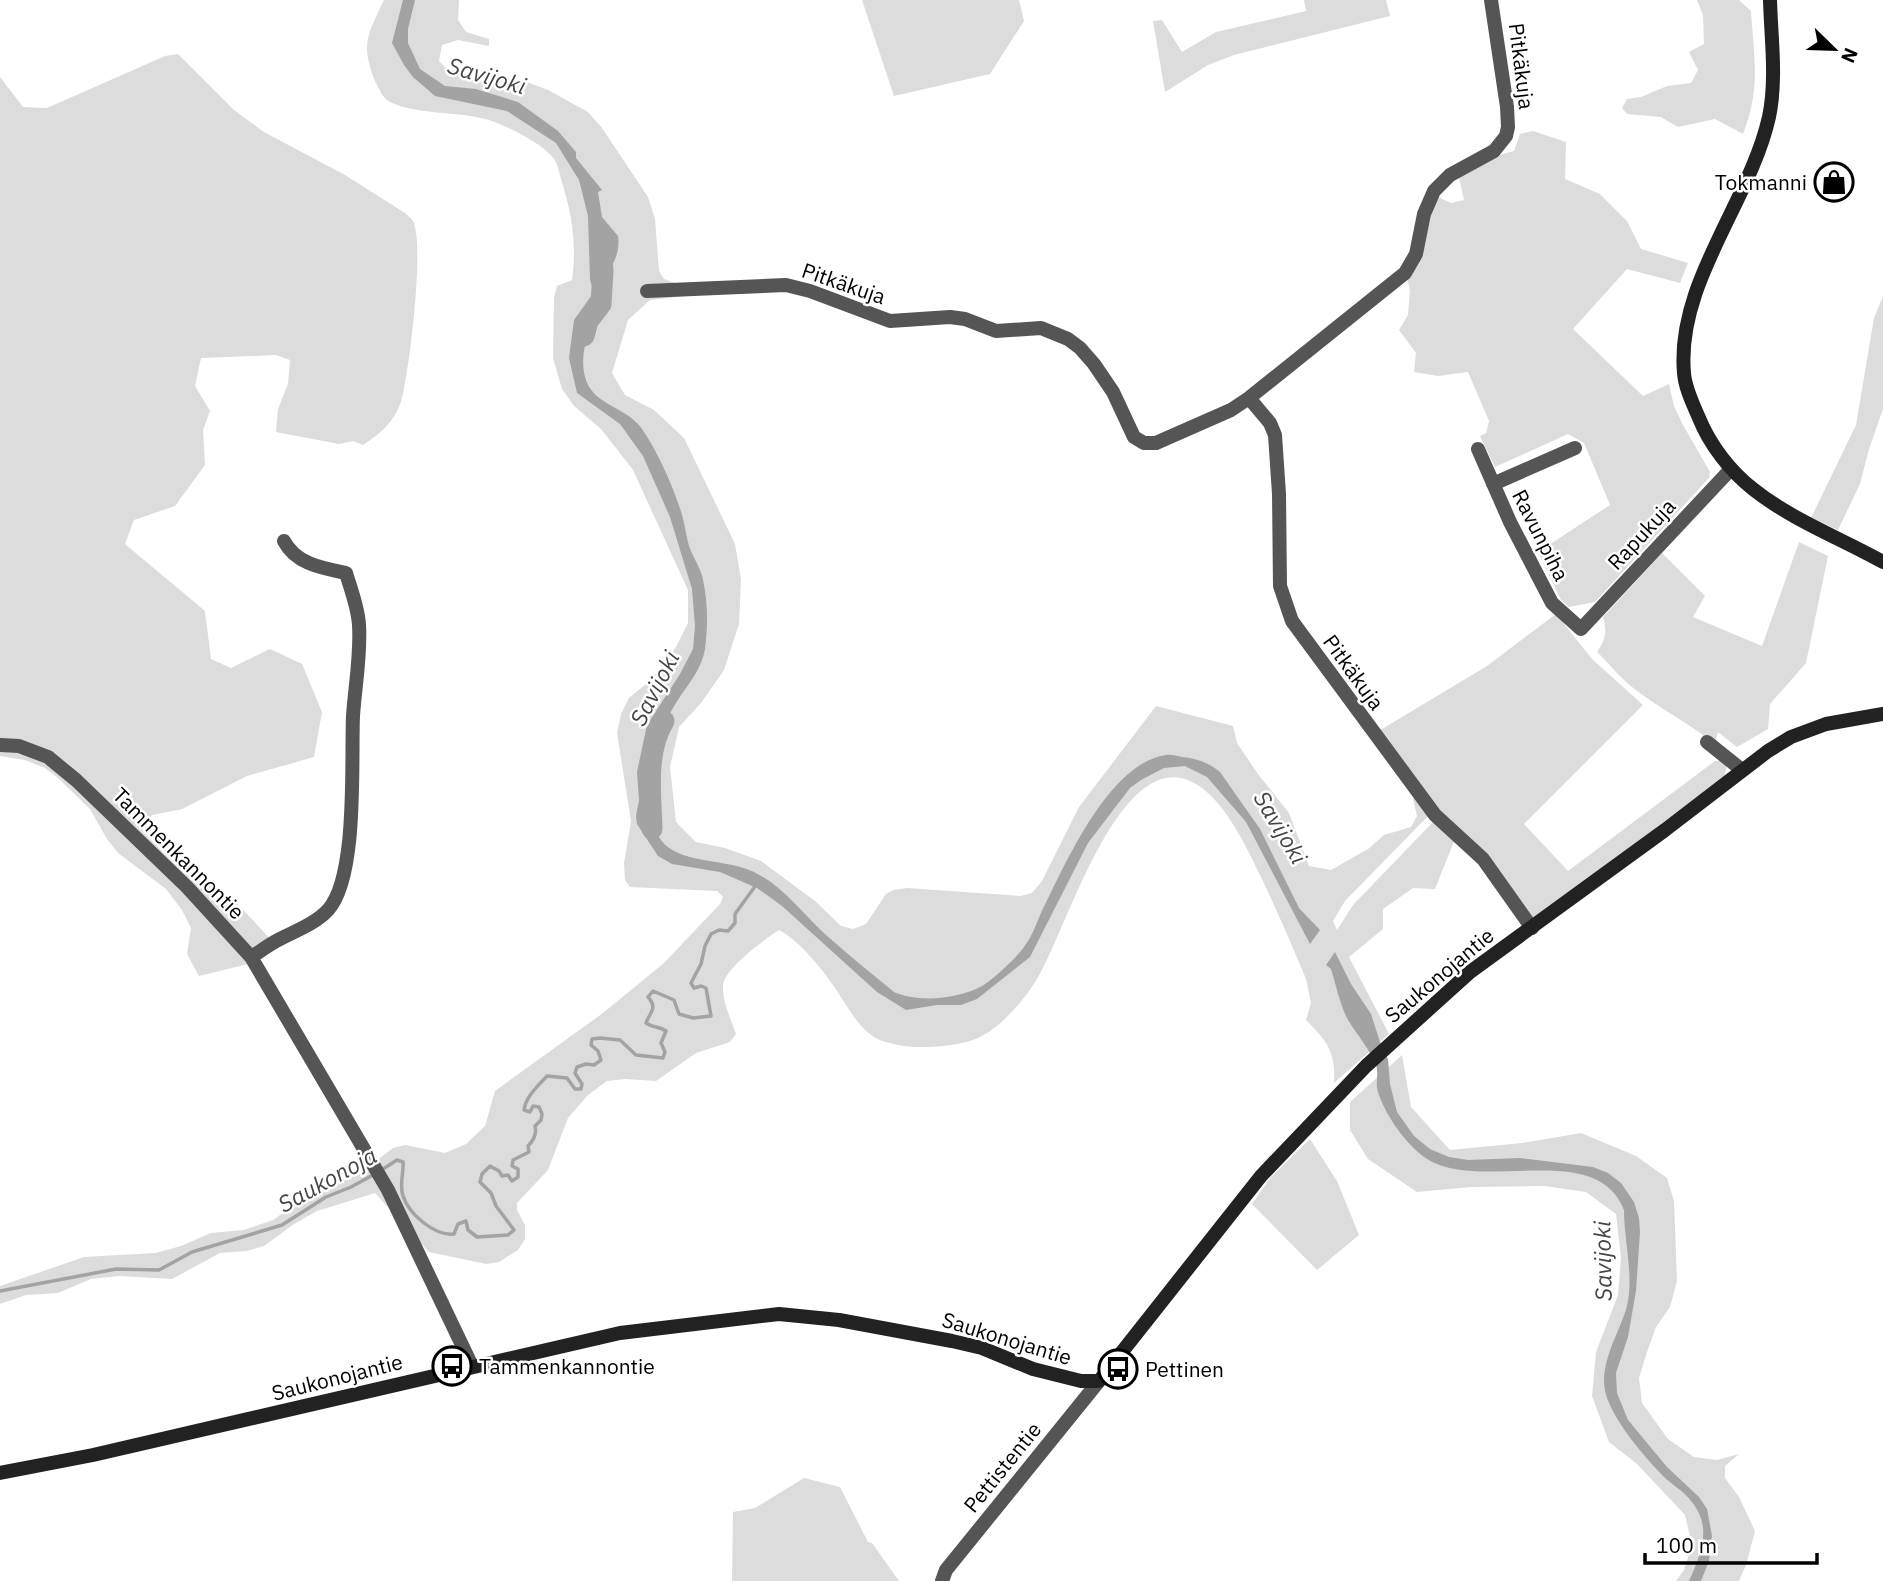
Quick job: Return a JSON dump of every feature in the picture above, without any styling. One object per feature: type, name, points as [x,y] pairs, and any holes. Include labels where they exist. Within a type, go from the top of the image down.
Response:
[{"type":"street","name":"Pitkäkuja","points":[[647,291],[786,285],[810,291],[890,321],[950,317],[965,319],[996,331],[1041,328],[1068,339],[1080,348],[1094,364],[1112,393],[1134,437],[1150,444],[1231,410],[1405,273],[1416,254],[1424,214],[1434,191],[1450,175],[1494,150],[1506,136],[1507,107],[1491,0]]},
{"type":"street","points":[[1770,0],[1773,93],[1769,118],[1699,284],[1684,345],[1684,374],[1690,398],[1703,428],[1731,469],[1751,488],[1795,518],[1883,562]]},
{"type":"street","name":"Pitkäkuja","points":[[1248,398],[1270,423],[1275,435],[1280,586],[1292,621],[1435,815],[1483,859],[1532,928]]},
{"type":"street","name":"Ravunpiha","points":[[1478,449],[1552,603],[1581,629]]},
{"type":"street","points":[[1493,484],[1576,449]]},
{"type":"street","name":"Rapukuja","points":[[1581,629],[1731,469]]},
{"type":"street","points":[[251,957],[314,921],[329,909],[345,868],[350,837],[353,716],[359,644],[355,602],[346,573],[308,563],[290,554],[284,541]]},
{"type":"street","name":"Saukonojantie","points":[[0,1473],[120,1449],[621,1333],[779,1314],[839,1320],[952,1341],[982,1348],[1033,1369],[1080,1381],[1100,1381],[1261,1176],[1366,1066],[1469,972],[1780,744],[1814,728],[1851,718],[1883,714]]},
{"type":"street","points":[[1707,742],[1742,770]]},
{"type":"street","name":"Tammenkannontie","points":[[0,745],[19,746],[48,757],[76,780],[187,887],[251,957],[382,1179],[472,1366]]},
{"type":"street","name":"Pettistentie","points":[[942,1581],[946,1570],[1100,1381]]},
{"type":"shaded area","points":[[384,0],[459,0],[458,20],[466,32],[489,39],[489,46],[458,40],[442,45],[439,61],[452,74],[519,79],[548,90],[588,112],[602,128],[648,197],[655,219],[659,271],[664,279],[683,286],[685,296],[650,300],[628,320],[612,373],[625,395],[654,410],[684,438],[735,544],[741,579],[739,624],[724,670],[701,703],[679,727],[670,767],[676,822],[696,842],[725,848],[761,861],[815,901],[841,926],[853,929],[866,924],[886,894],[893,890],[907,888],[1020,896],[1032,893],[1042,881],[1079,807],[1156,706],[1233,726],[1237,743],[1289,813],[1309,866],[1331,870],[1368,849],[1384,835],[1411,827],[1417,816],[1413,799],[1416,796],[1430,814],[1345,901],[1333,921],[1337,930],[1353,905],[1434,821],[1455,839],[1435,889],[1413,888],[1383,909],[1383,929],[1349,957],[1389,1034],[1334,1083],[1329,1048],[1306,1020],[1311,1003],[1306,979],[1261,877],[1235,827],[1215,800],[1184,779],[1155,782],[1129,803],[1105,836],[1037,979],[1013,1011],[990,1031],[965,1042],[933,1047],[904,1046],[877,1039],[858,1022],[811,957],[779,930],[747,954],[725,978],[724,997],[736,1034],[730,1042],[696,1053],[656,1081],[607,1081],[588,1095],[568,1118],[548,1170],[517,1203],[517,1210],[525,1225],[525,1239],[518,1250],[499,1262],[486,1264],[429,1252],[375,1193],[317,1211],[264,1246],[247,1251],[220,1253],[172,1279],[119,1276],[91,1279],[58,1293],[26,1295],[0,1304],[0,1286],[84,1257],[156,1253],[211,1233],[244,1230],[273,1220],[363,1171],[393,1148],[405,1145],[445,1153],[466,1144],[485,1126],[495,1091],[603,1013],[664,963],[720,904],[723,897],[717,891],[630,887],[625,880],[624,863],[631,821],[617,733],[621,714],[629,698],[652,679],[676,647],[688,623],[688,590],[633,470],[601,429],[574,406],[562,389],[553,358],[554,297],[557,286],[572,280],[574,241],[571,217],[556,163],[549,153],[532,141],[493,121],[412,109],[385,98],[370,68],[367,48],[370,31]]},
{"type":"shaded area","points":[[403,0],[415,0],[408,29],[408,43],[420,69],[445,86],[476,89],[518,102],[558,131],[602,190],[598,192],[602,217],[618,236],[616,256],[602,285],[586,343],[583,360],[585,377],[594,393],[639,425],[658,456],[674,493],[689,546],[702,576],[707,606],[706,640],[701,662],[665,723],[652,763],[656,829],[661,840],[678,853],[738,866],[771,882],[833,941],[894,992],[915,998],[950,997],[987,983],[1021,951],[1075,845],[1107,796],[1125,777],[1145,762],[1174,755],[1192,758],[1220,772],[1260,829],[1299,908],[1320,930],[1310,944],[1246,822],[1207,777],[1185,766],[1164,768],[1130,788],[1088,843],[1030,957],[977,999],[961,1005],[937,1005],[906,1010],[877,992],[782,906],[757,888],[720,872],[672,864],[658,856],[637,824],[637,772],[647,725],[693,649],[695,626],[692,589],[670,517],[643,456],[620,424],[577,393],[569,358],[574,320],[594,292],[590,280],[588,216],[579,180],[556,143],[507,111],[435,96],[413,77],[392,43]]},
{"type":"shaded area","points":[[862,0],[1019,0],[1024,21],[990,74],[894,96]]},
{"type":"shaded area","points":[[1304,0],[1386,0],[1390,16],[1234,55],[1208,65],[1165,92],[1153,21],[1162,20],[1182,52],[1216,32],[1306,11]]},
{"type":"shaded area","points":[[1697,0],[1739,0],[1751,11],[1755,59],[1754,88],[1743,134],[1715,119],[1678,127],[1661,117],[1627,114],[1622,108],[1627,99],[1641,97],[1667,86],[1691,83],[1698,70],[1689,52],[1704,44],[1703,15]]},
{"type":"shaded area","points":[[178,54],[234,110],[264,132],[345,175],[405,213],[413,221],[417,255],[417,281],[404,387],[398,409],[386,427],[363,445],[353,441],[339,444],[276,432],[278,409],[288,384],[290,360],[276,355],[201,358],[195,386],[210,411],[203,430],[205,465],[175,506],[134,520],[125,544],[205,611],[211,659],[231,668],[270,649],[302,664],[322,712],[314,757],[247,776],[182,809],[152,815],[143,832],[183,872],[230,896],[279,948],[248,964],[199,976],[187,954],[191,928],[182,910],[166,889],[118,853],[90,809],[58,778],[45,768],[25,760],[0,756],[0,77],[23,107],[47,108],[165,56]]},
{"type":"shaded area","points":[[1533,131],[1566,142],[1565,179],[1600,194],[1627,221],[1641,249],[1688,263],[1680,283],[1627,269],[1573,329],[1643,396],[1669,384],[1674,406],[1710,472],[1709,478],[1595,602],[1569,607],[1561,600],[1538,552],[1610,505],[1584,443],[1568,434],[1495,467],[1480,436],[1486,433],[1489,421],[1468,372],[1438,376],[1414,372],[1416,353],[1399,330],[1408,315],[1410,291],[1407,277],[1438,197],[1451,203],[1464,200],[1459,177],[1495,156],[1514,151],[1520,134]]},
{"type":"shaded area","points":[[1883,296],[1883,409],[1860,484],[1838,530],[1811,518],[1856,425],[1874,318]]},
{"type":"shaded area","points":[[1799,542],[1828,556],[1806,663],[1770,704],[1768,729],[1737,747],[1718,732],[1715,744],[1652,702],[1627,683],[1597,652],[1605,635],[1603,617],[1662,553],[1705,596],[1693,617],[1762,646]]},
{"type":"shaded area","points":[[1556,614],[1592,659],[1643,705],[1524,824],[1568,871],[1715,761],[1727,765],[1724,778],[1531,919],[1444,818],[1377,732],[1487,666]]},
{"type":"shaded area","points":[[1335,952],[1351,984],[1371,1014],[1388,1059],[1390,1084],[1397,1112],[1414,1136],[1430,1149],[1449,1157],[1468,1160],[1520,1158],[1593,1167],[1608,1173],[1621,1183],[1634,1202],[1640,1232],[1636,1291],[1628,1337],[1616,1373],[1617,1393],[1628,1420],[1707,1509],[1712,1536],[1709,1561],[1701,1581],[1689,1581],[1703,1541],[1702,1521],[1698,1511],[1688,1497],[1663,1476],[1632,1440],[1611,1408],[1604,1386],[1606,1363],[1629,1294],[1624,1210],[1609,1188],[1587,1176],[1560,1171],[1468,1171],[1441,1166],[1419,1153],[1395,1125],[1381,1100],[1377,1089],[1376,1065],[1348,1020],[1331,969],[1326,965]]},
{"type":"shaded area","points":[[1402,1055],[1411,1107],[1450,1150],[1522,1143],[1581,1133],[1636,1156],[1667,1178],[1674,1201],[1677,1281],[1670,1307],[1656,1327],[1639,1378],[1642,1403],[1668,1439],[1694,1457],[1717,1460],[1739,1454],[1725,1466],[1725,1478],[1739,1497],[1755,1531],[1739,1581],[1676,1581],[1684,1570],[1692,1545],[1685,1515],[1637,1464],[1609,1442],[1592,1396],[1596,1352],[1618,1295],[1621,1258],[1616,1214],[1586,1192],[1545,1186],[1471,1187],[1417,1192],[1368,1159],[1350,1130],[1350,1102]]},
{"type":"shaded area","points":[[1310,1139],[1337,1181],[1359,1235],[1317,1270],[1252,1204],[1271,1177]]},
{"type":"shaded area","points":[[804,1478],[840,1487],[868,1542],[872,1543],[899,1581],[732,1581],[733,1512],[755,1508]]},
{"type":"waterway","name":"Savijoki","points":[[584,336],[588,321],[601,304],[602,258]]},
{"type":"waterway","name":"Savijoki","points":[[652,829],[652,760],[654,746],[664,721]]},
{"type":"waterway","name":"Saukonoja","points":[[380,1171],[397,1160],[403,1162],[403,1196],[411,1210],[431,1228],[454,1234],[458,1224],[466,1221],[468,1230],[477,1237],[508,1235],[514,1230],[496,1206],[491,1193],[480,1182],[482,1174],[490,1166],[502,1176],[508,1175],[512,1181],[518,1177],[518,1169],[512,1166],[513,1160],[529,1152],[528,1146],[536,1132],[535,1126],[541,1120],[539,1107],[533,1106],[530,1112],[524,1110],[536,1087],[547,1076],[567,1078],[575,1089],[581,1089],[582,1084],[575,1073],[577,1067],[594,1065],[601,1060],[598,1051],[591,1045],[592,1039],[620,1040],[636,1055],[663,1058],[665,1052],[661,1043],[666,1031],[646,1023],[653,1007],[648,997],[653,991],[674,1000],[679,1014],[693,1018],[711,1016],[706,988],[694,988],[691,983],[711,934],[719,930],[728,931],[735,923],[735,914],[756,885]]},
{"type":"waterway","name":"Saukonoja","points":[[0,1291],[116,1269],[159,1270],[192,1252],[282,1225],[326,1197],[373,1175]]},
{"type":"place","name":"Tokmanni","points":[[1834,182]]},
{"type":"place","name":"Tammenkannontie","points":[[452,1366]]},
{"type":"place","name":"Pettinen","points":[[1118,1369]]}]
